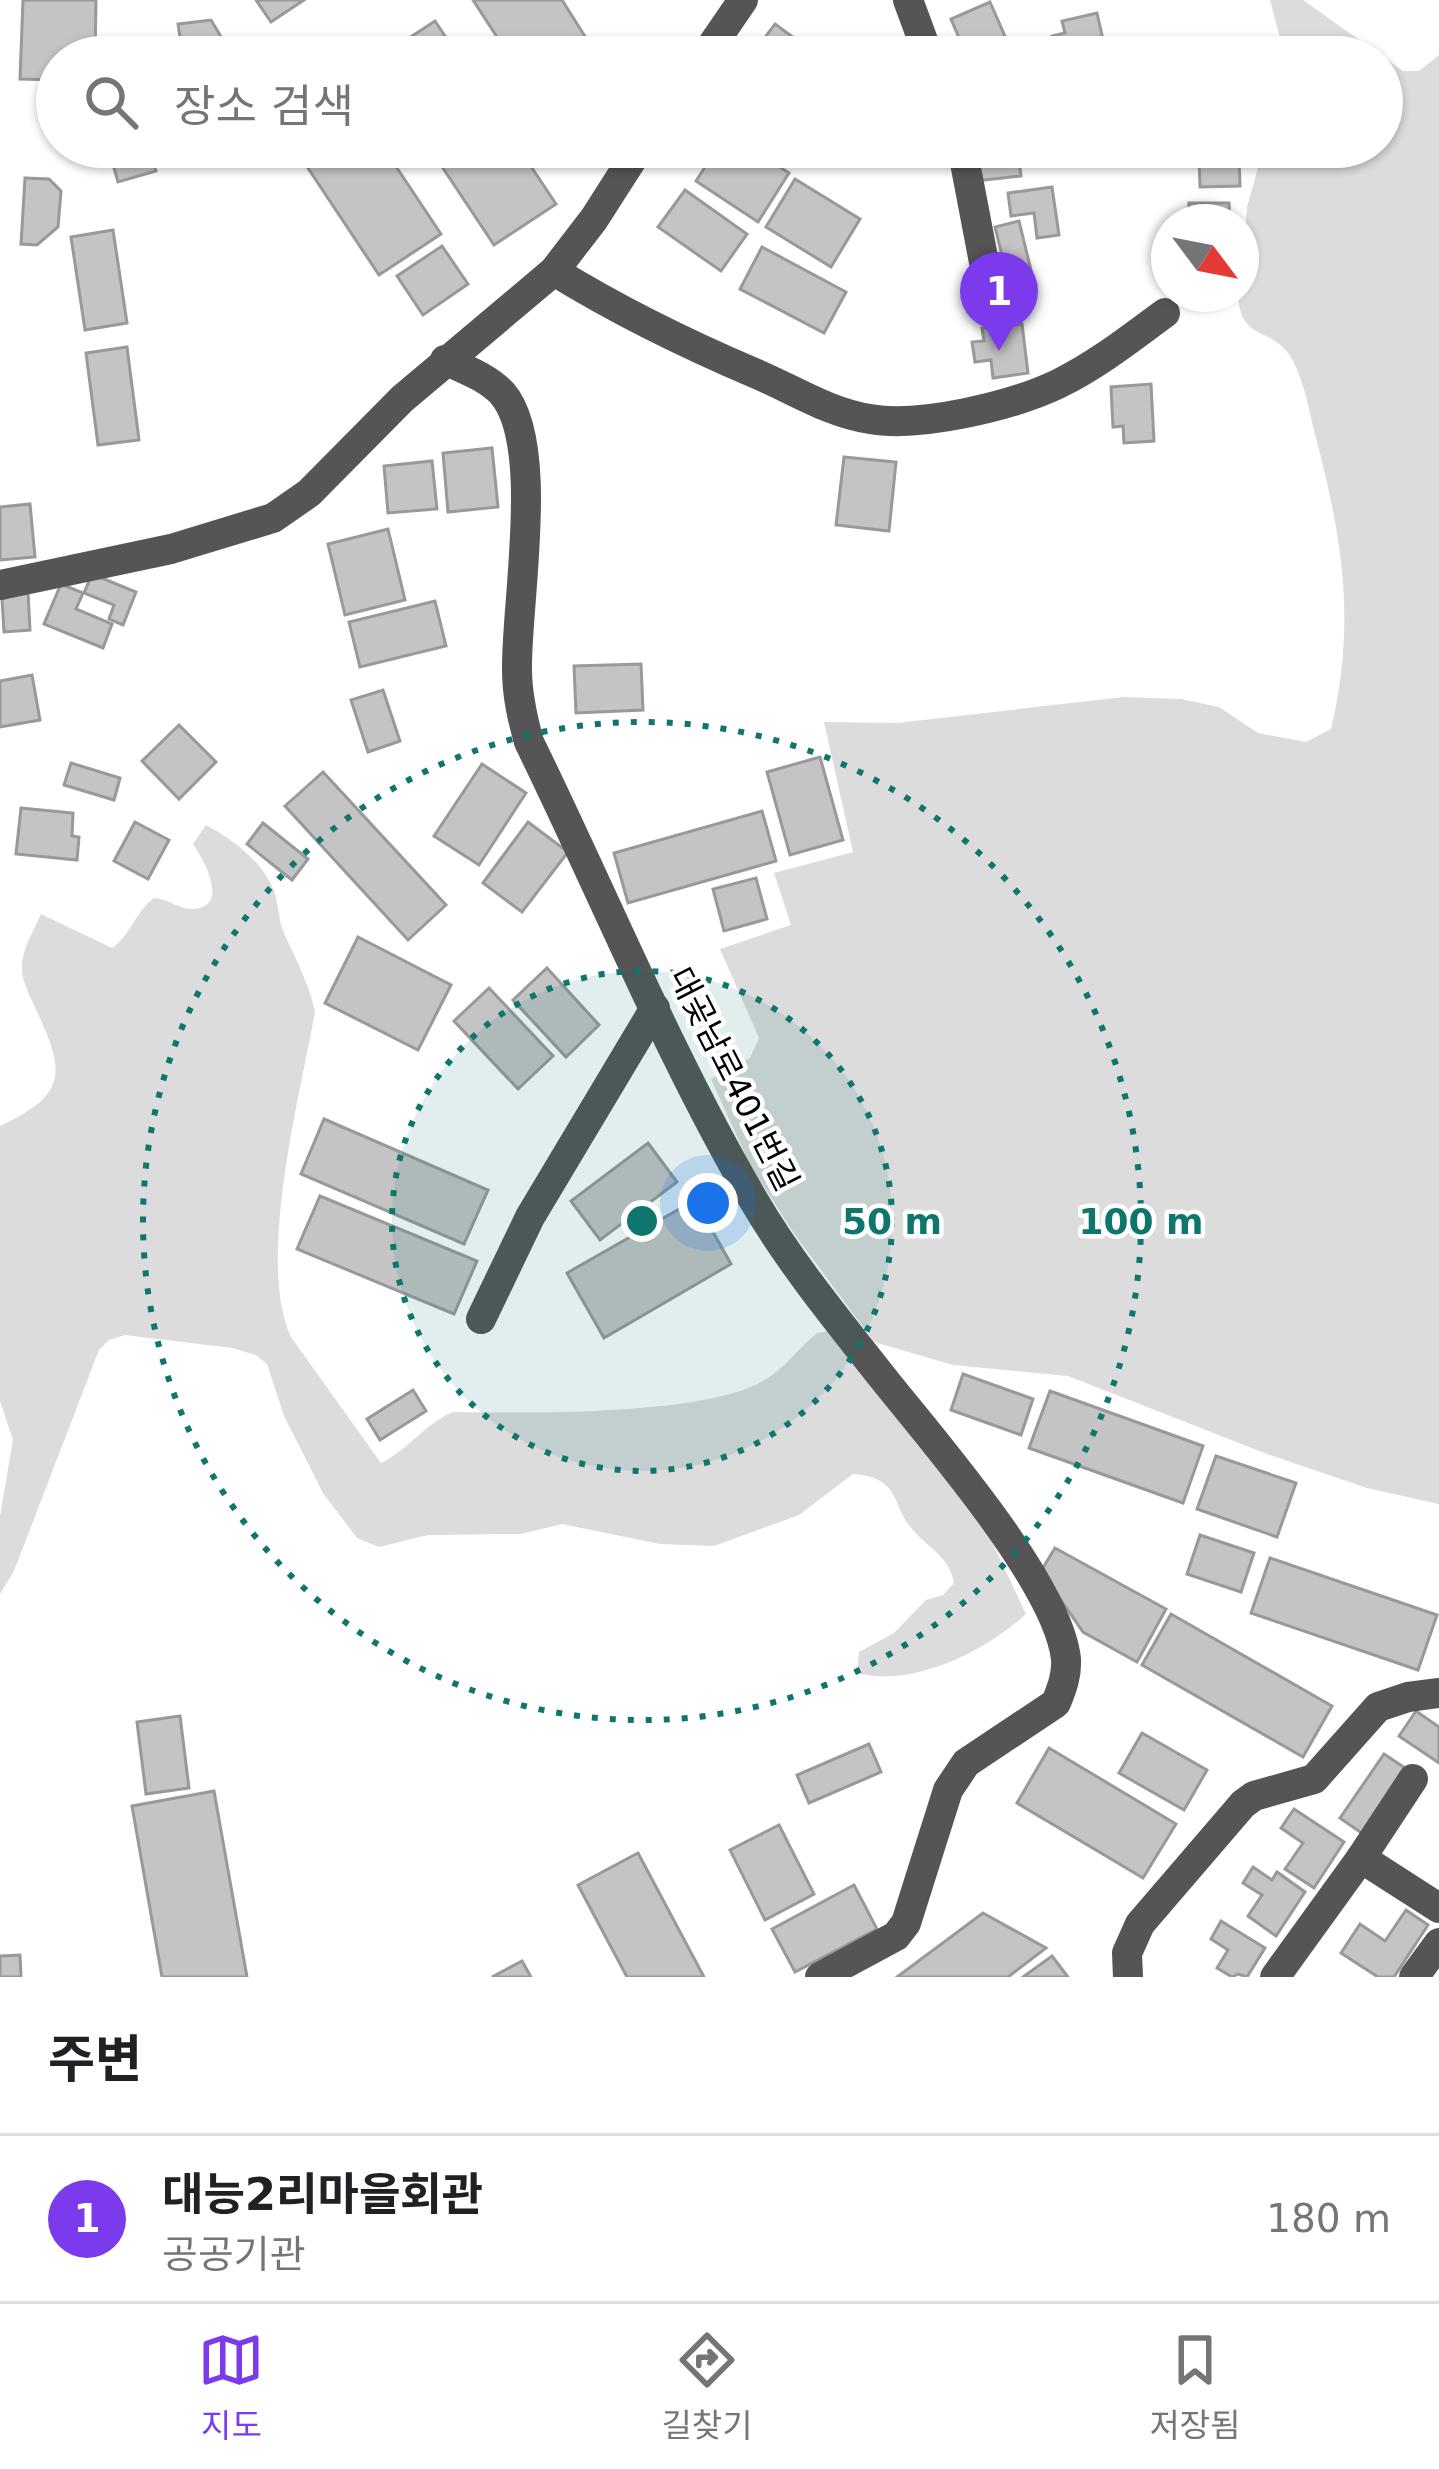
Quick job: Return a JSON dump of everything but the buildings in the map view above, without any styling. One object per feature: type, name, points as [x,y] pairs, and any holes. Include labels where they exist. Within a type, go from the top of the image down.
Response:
[{"type":"lane","points":[[718,36],[743,0]]},
{"type":"lane","points":[[908,0],[921,36]]},
{"type":"lane","points":[[0,584],[171,549],[273,518],[309,493],[445,360],[554,272],[627,168]]},
{"type":"lane","points":[[966,168],[987,278]]},
{"type":"lane","points":[[554,272],[676,340],[830,408],[871,420],[918,422],[1054,386],[1107,356],[1165,313]]},
{"type":"lane","name":"대곶남로401번길","points":[[445,360],[484,379],[513,410],[520,433],[526,504],[518,703],[529,742],[655,1008],[755,1204],[817,1294],[1002,1533],[1062,1638],[1066,1664],[1056,1703],[967,1763],[948,1790],[906,1923],[896,1936],[820,1977]]},
{"type":"lane","points":[[482,1318],[530,1217],[655,1008]]},
{"type":"lane","points":[[1128,1977],[1127,1953],[1140,1924],[1243,1804],[1254,1796],[1315,1779],[1378,1707],[1439,1693]]},
{"type":"lane","points":[[1275,1977],[1413,1779]]},
{"type":"lane","points":[[1360,1858],[1439,1908]]},
{"type":"lane","points":[[1414,1977],[1439,1943]]},
{"type":"shaded area","points":[[1270,0],[1303,0],[1354,36],[1279,36]]},
{"type":"shaded area","points":[[1439,55],[1439,1504],[1367,1488],[1267,1454],[1068,1376],[953,1365],[874,1342],[750,1165],[711,1079],[750,1058],[759,1038],[720,949],[791,925],[774,873],[853,852],[824,722],[897,723],[1124,697],[1181,699],[1219,707],[1258,733],[1306,742],[1331,729],[1344,618],[1333,512],[1292,359],[1241,312],[1259,312],[1259,204],[1248,204],[1258,168],[1403,168],[1403,71],[1419,71]]},
{"type":"shaded area","points":[[206,825],[245,851],[268,879],[312,1001],[315,1012],[279,1223],[281,1305],[291,1337],[381,1463],[453,1412],[613,1410],[700,1401],[735,1392],[771,1376],[817,1333],[830,1331],[943,1469],[990,1538],[1026,1614],[990,1641],[947,1663],[901,1675],[857,1673],[859,1652],[894,1633],[926,1600],[943,1595],[954,1583],[948,1566],[913,1530],[887,1487],[869,1476],[853,1474],[799,1515],[714,1546],[660,1544],[562,1524],[521,1534],[428,1535],[379,1547],[357,1538],[323,1493],[284,1416],[267,1364],[256,1355],[232,1348],[125,1335],[109,1340],[99,1350],[14,1571],[0,1594],[0,1516],[13,1440],[0,1401],[0,1126],[39,1102],[55,1078],[51,1047],[23,978],[24,955],[41,914],[112,948],[154,898],[187,909],[204,907],[210,901],[211,882],[193,844]]},
{"type":"place","name":"대능2리마을회관","points":[[999,351]]}]
